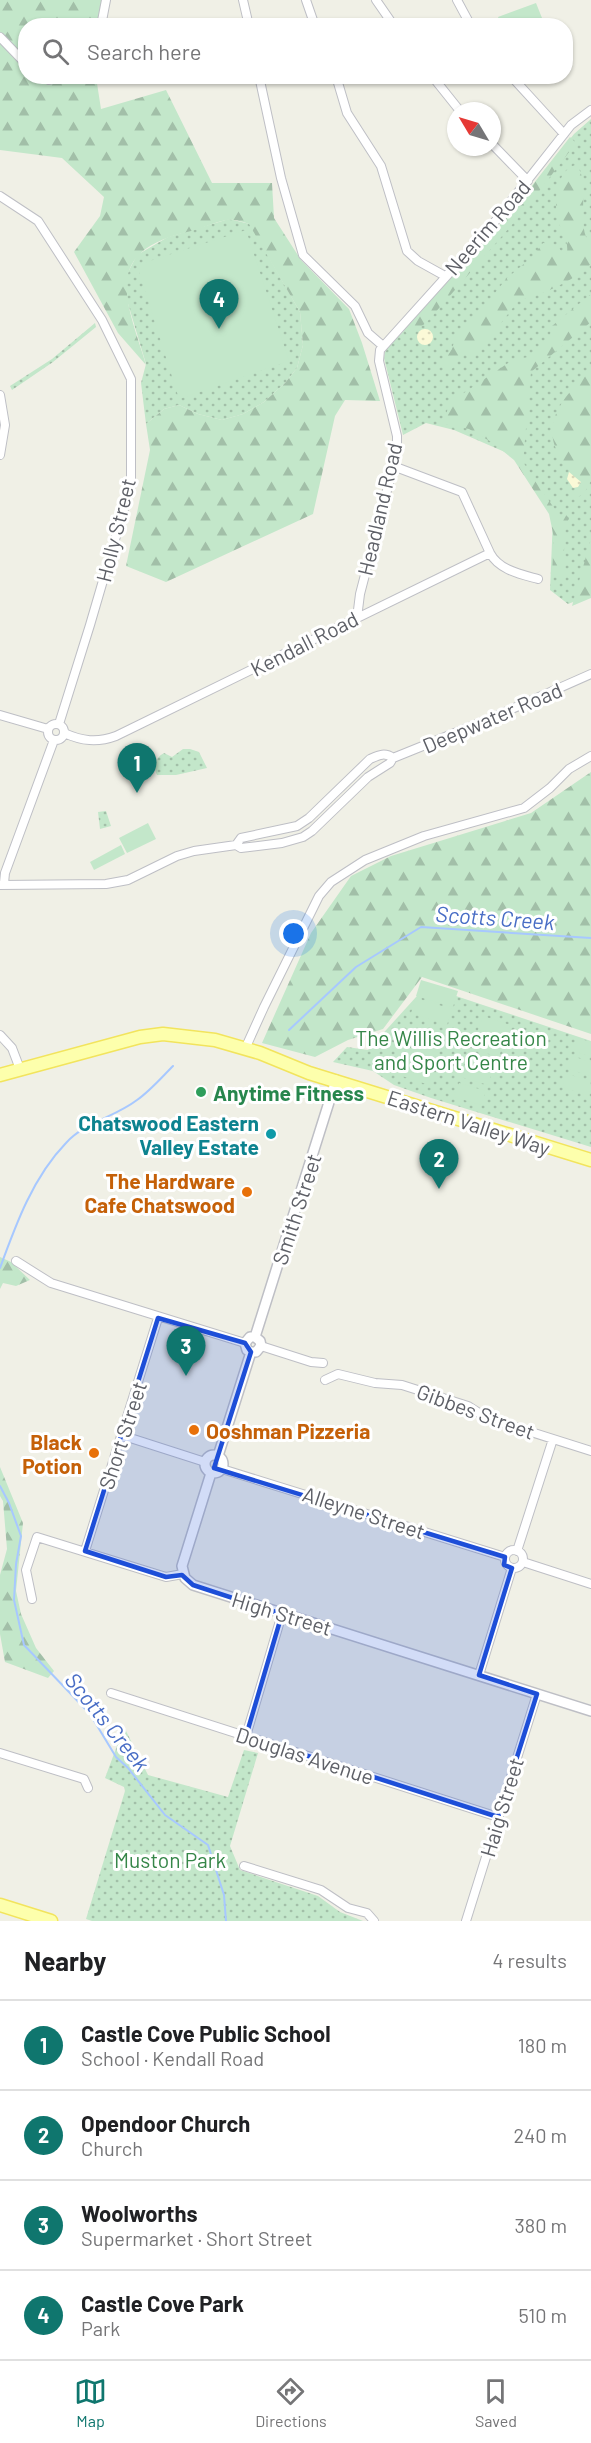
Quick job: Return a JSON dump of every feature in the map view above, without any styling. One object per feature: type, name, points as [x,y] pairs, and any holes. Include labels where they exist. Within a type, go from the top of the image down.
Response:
[{"type":"main road","name":"Eastern Valley Way","points":[[0,1075],[140,1037],[163,1034],[215,1040],[591,1160]]},
{"type":"main road","points":[[0,1905],[51,1921]]},
{"type":"street","points":[[103,18],[106,0]]},
{"type":"street","points":[[243,0],[247,18]]},
{"type":"street","points":[[306,0],[312,18]]},
{"type":"street","points":[[376,0],[388,18]]},
{"type":"street","points":[[457,0],[467,18]]},
{"type":"street","points":[[0,36],[18,55]]},
{"type":"street","points":[[261,84],[281,178],[303,255],[355,306],[368,333],[383,346]]},
{"type":"street","points":[[338,84],[347,113],[381,166],[407,251],[418,261],[445,276]]},
{"type":"street","points":[[438,84],[453,102]]},
{"type":"street","points":[[518,84],[564,134]]},
{"type":"street","name":"Neerim Road","points":[[383,346],[489,230],[571,125],[591,110]]},
{"type":"street","points":[[501,153],[528,181]]},
{"type":"street","name":"Holly Street","points":[[0,196],[38,221],[102,320],[131,379],[130,485],[59,724]]},
{"type":"street","name":"Headland Road","points":[[351,620],[358,609],[398,444],[379,361],[379,353],[383,346]]},
{"type":"street","points":[[0,395],[5,425],[0,455]]},
{"type":"street","points":[[393,466],[462,492],[494,560],[501,566],[538,579]]},
{"type":"street","name":"Kendall Road","points":[[64,734],[97,742],[116,736],[490,552]]},
{"type":"street","name":"Deepwater Road","points":[[2,884],[106,884],[128,880],[177,856],[194,851],[236,845],[241,848],[282,843],[303,837],[317,827],[368,777],[390,763],[393,758],[591,674]]},
{"type":"street","points":[[0,715],[48,729]]},
{"type":"street","points":[[59,724],[64,734],[59,740],[54,740],[49,737],[48,729],[51,725],[59,724]]},
{"type":"street","points":[[2,884],[54,740]]},
{"type":"street","name":"Deepwater Road","points":[[236,845],[241,838],[297,826],[309,818],[370,759],[380,755],[393,758]]},
{"type":"street","points":[[245,1049],[319,896],[330,882],[365,860],[424,836],[524,808],[550,788],[569,769],[591,756]]},
{"type":"street","points":[[0,1035],[12,1048],[20,1069]]},
{"type":"street","name":"Smith Street","points":[[255,1337],[336,1080]]},
{"type":"street","points":[[16,1261],[51,1283],[158,1318],[245,1343]]},
{"type":"street","name":"Short Street","points":[[85,1551],[158,1318]]},
{"type":"street","points":[[245,1343],[249,1337],[255,1337],[260,1341],[261,1346]]},
{"type":"street","points":[[245,1343],[246,1348],[251,1352],[256,1352],[261,1346]]},
{"type":"street","points":[[261,1346],[312,1362],[323,1363]]},
{"type":"street","points":[[218,1456],[251,1352]]},
{"type":"street","name":"Gibbes Street","points":[[325,1380],[338,1374],[375,1383],[402,1385],[468,1406],[486,1418],[591,1451]]},
{"type":"street","points":[[121,1435],[205,1462]]},
{"type":"street","points":[[517,1551],[553,1439]]},
{"type":"street","points":[[205,1462],[210,1456],[218,1456]]},
{"type":"street","points":[[205,1462],[207,1470],[211,1473],[218,1473],[223,1463],[218,1456]]},
{"type":"street","name":"Alleyne Street","points":[[222,1469],[505,1557]]},
{"type":"street","points":[[32,1599],[26,1570],[37,1537],[166,1577],[183,1574],[182,1566],[211,1473]]},
{"type":"street","points":[[517,1551],[522,1554],[523,1563],[520,1567],[512,1568],[507,1565],[505,1557],[509,1552],[517,1551]]},
{"type":"street","points":[[523,1563],[591,1584]]},
{"type":"street","points":[[479,1676],[512,1568]]},
{"type":"street","name":"High Street","points":[[183,1574],[193,1585],[591,1711]]},
{"type":"street","points":[[246,1736],[282,1614]]},
{"type":"street","name":"Douglas Avenue","points":[[111,1693],[498,1817]]},
{"type":"street","name":"Haig Street","points":[[466,1921],[537,1694]]},
{"type":"street","points":[[0,1753],[84,1779],[88,1788]]},
{"type":"street","points":[[244,1866],[321,1890],[348,1908],[367,1913],[375,1921]]},
{"type":"highlighted area","points":[[158,1318],[245,1343],[251,1352],[214,1468],[505,1557],[504,1565],[512,1568],[479,1675],[537,1694],[498,1817],[246,1736],[282,1614],[193,1585],[182,1575],[166,1577],[85,1551]]},
{"type":"green space","points":[[0,0],[102,0],[99,18],[18,18],[18,84],[97,84],[101,109],[166,90],[212,183],[272,183],[274,218],[301,260],[349,309],[380,401],[345,400],[335,416],[313,514],[166,582],[126,566],[150,450],[146,424],[164,409],[179,405],[198,414],[222,420],[243,414],[264,402],[285,383],[297,368],[303,345],[300,312],[249,224],[227,220],[159,241],[141,253],[131,266],[127,282],[132,320],[146,365],[118,333],[74,252],[100,216],[104,197],[62,158],[0,150]]},
{"type":"green space","points":[[536,3],[542,18],[498,18]]},
{"type":"green space","points":[[591,119],[591,595],[568,604],[550,590],[553,517],[512,455],[454,430],[426,423],[403,435],[384,358],[391,344],[479,254],[574,134]]},
{"type":"green space","points":[[570,137],[576,143],[524,211],[426,323],[408,335],[404,330],[408,325],[509,215]]},
{"type":"green space","points":[[576,165],[582,179],[584,229],[586,237],[591,240],[591,264],[576,276],[557,286],[538,295],[519,300],[476,355],[467,353],[457,360],[449,371],[443,363],[452,349],[456,335],[470,325],[506,279],[532,257],[543,243],[557,245],[563,254],[567,253],[567,242],[557,216],[556,202],[561,179],[565,172]]},
{"type":"green space","points":[[229,219],[250,224],[300,312],[303,345],[297,368],[285,383],[264,402],[243,414],[222,420],[198,414],[179,405],[164,409],[146,424],[141,383],[146,364],[126,297],[126,276],[137,255],[168,237]]},
{"type":"green space","points":[[246,230],[289,361],[179,399],[137,265]]},
{"type":"green space","points":[[591,294],[591,322],[531,372],[523,462],[560,517],[566,515],[569,518],[565,528],[561,578],[552,573],[554,538],[549,514],[514,460],[493,443],[469,429],[444,424],[449,403],[514,359],[530,357],[549,339],[552,326]]},
{"type":"green space","points":[[95,323],[96,327],[53,362],[12,390],[10,386],[52,359]]},
{"type":"green space","points":[[591,370],[591,480],[585,492],[577,498],[572,495],[585,483],[559,455],[552,430],[554,419],[565,398]]},
{"type":"green space","points":[[591,539],[591,598],[572,606]]},
{"type":"green space","points":[[183,749],[199,752],[207,768],[176,775],[157,775],[155,765],[159,757],[164,753],[172,757]]},
{"type":"green space","points":[[591,772],[591,1034],[422,977],[383,1029],[348,1040],[315,1057],[262,1043],[311,933],[351,876],[391,856],[531,813]]},
{"type":"green space","points":[[106,811],[111,826],[100,829],[98,812]]},
{"type":"green space","points":[[148,823],[156,839],[127,853],[119,838]]},
{"type":"green space","points":[[121,845],[125,854],[94,870],[90,862]]},
{"type":"green space","points":[[421,980],[458,991],[453,1007],[416,996]]},
{"type":"green space","name":"The Willis Recreation and Sport Centre","points":[[426,986],[591,1041],[591,1147],[431,1098],[394,1085],[373,1071],[333,1062],[347,1047],[368,1050]]},
{"type":"green space","points":[[416,998],[452,1009],[447,1025],[411,1013]]},
{"type":"green space","points":[[483,1016],[510,1025],[505,1038],[478,1030]]},
{"type":"green space","points":[[417,1028],[444,1036],[440,1050],[413,1041]]},
{"type":"green space","points":[[476,1035],[503,1044],[499,1057],[472,1049]]},
{"type":"green space","points":[[578,1038],[591,1042],[591,1057],[574,1051]]},
{"type":"green space","points":[[412,1045],[439,1053],[434,1067],[407,1058]]},
{"type":"green space","points":[[572,1056],[591,1062],[591,1076],[568,1069]]},
{"type":"green space","points":[[407,1062],[434,1071],[429,1085],[402,1076]]},
{"type":"green space","points":[[465,1063],[492,1072],[488,1085],[461,1077]]},
{"type":"green space","points":[[567,1074],[591,1081],[589,1096],[562,1087]]},
{"type":"green space","points":[[459,1083],[486,1091],[481,1105],[454,1097]]},
{"type":"green space","points":[[0,1257],[11,1262],[30,1280],[16,1286],[3,1283],[0,1289]]},
{"type":"green space","points":[[0,1467],[23,1523],[16,1591],[21,1614],[36,1648],[54,1671],[48,1678],[5,1662],[0,1634],[0,1575],[7,1549],[3,1501],[0,1496]]},
{"type":"green space","name":"Muston Park","points":[[124,1727],[148,1775],[228,1797],[244,1750],[258,1753],[230,1846],[240,1870],[318,1896],[340,1912],[363,1921],[92,1921],[86,1919],[125,1791],[124,1787],[105,1778]]},
{"type":"sand","points":[[425,329],[431,331],[433,337],[431,343],[425,345],[419,343],[417,337],[419,331]]},
{"type":"sand","points":[[569,472],[581,482],[578,487],[573,488],[567,479]]},
{"type":"waterway","name":"Scotts Creek","points":[[289,1030],[356,967],[421,927],[591,938]]},
{"type":"waterway","name":"Scotts Creek","points":[[0,1268],[27,1202],[54,1156],[82,1130],[142,1096],[173,1066]]},
{"type":"waterway","name":"Scotts Creek","points":[[0,1486],[21,1536],[16,1564],[14,1600],[24,1645],[90,1714],[116,1757],[128,1768],[165,1815],[208,1845],[224,1895],[226,1921]]},
{"type":"place","name":"Castle Cove Park","points":[[219,329]]},
{"type":"place","name":"Castle Cove Public School","points":[[137,793]]},
{"type":"place","name":"Anytime Fitness","points":[[201,1092]]},
{"type":"place","name":"Chatswood Eastern Valley Estate","points":[[271,1134]]},
{"type":"place","name":"Opendoor Church","points":[[439,1189]]},
{"type":"place","name":"The Hardware Cafe Chatswood","points":[[247,1192]]},
{"type":"place","name":"Woolworths","points":[[186,1376]]},
{"type":"place","name":"Ooshman Pizzeria","points":[[194,1430]]},
{"type":"place","name":"Black Potion","points":[[94,1453]]}]
